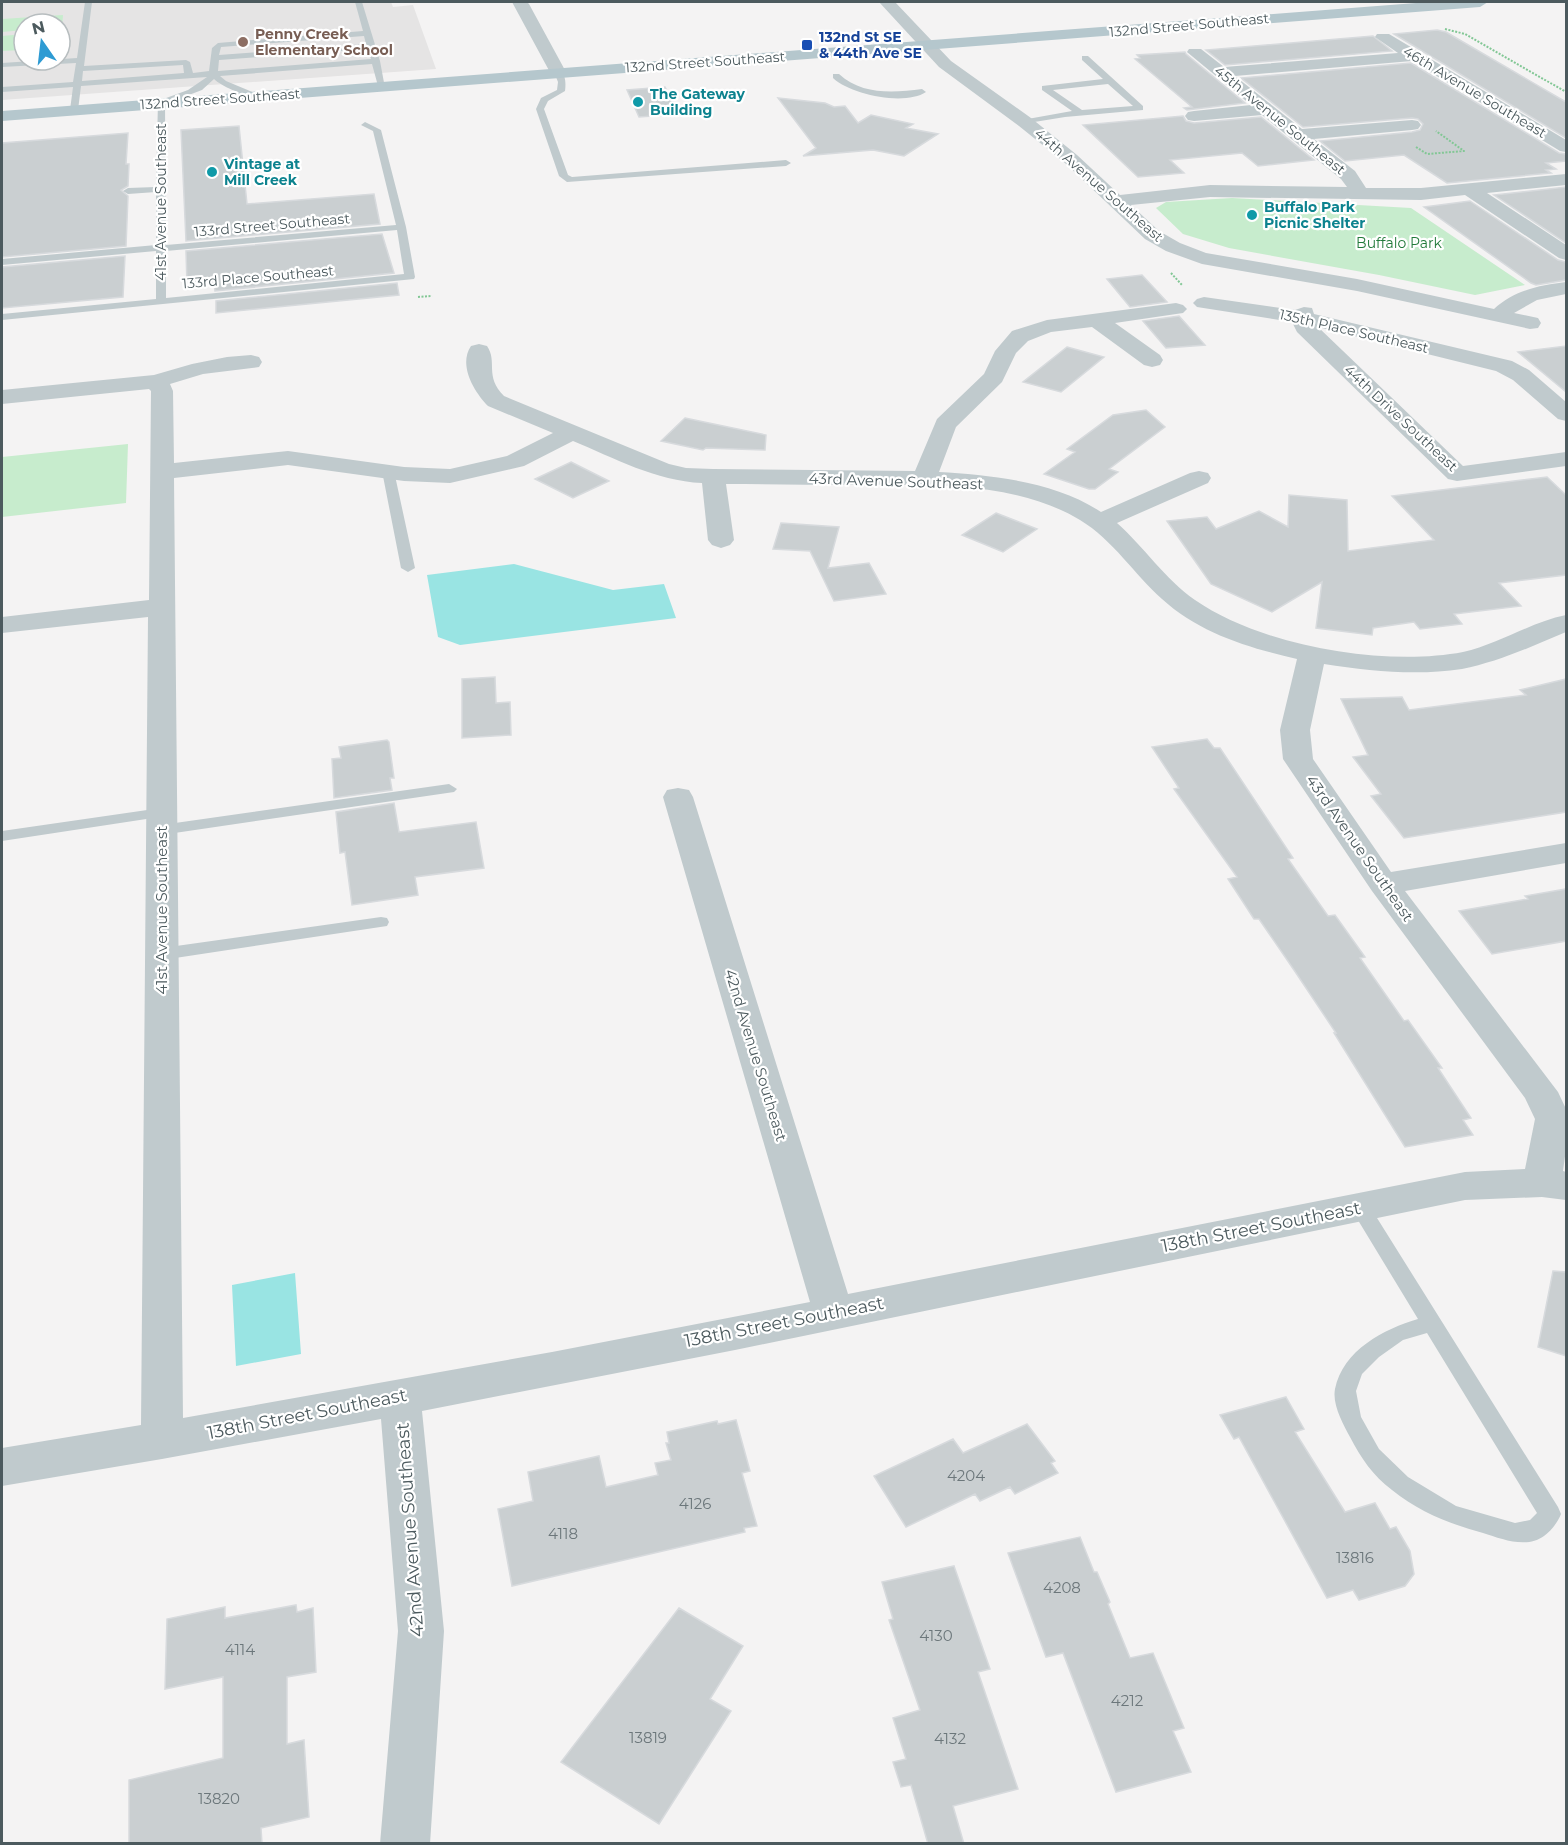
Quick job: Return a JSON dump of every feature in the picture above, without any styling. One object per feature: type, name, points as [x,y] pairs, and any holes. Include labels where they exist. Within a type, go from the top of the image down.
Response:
[{"type":"main road","name":"132nd Street Southeast","points":[[2,116],[1479,2]]},
{"type":"street","points":[[519,2],[524,7],[558,72]]},
{"type":"street","name":"44th Avenue Southeast","points":[[887,2],[945,64],[969,84],[1025,122],[1152,235],[1173,247],[1202,258],[1325,279],[1530,323]]},
{"type":"street","name":"46th Avenue Southeast","points":[[1383,37],[1566,146]]},
{"type":"street","name":"45th Avenue Southeast","points":[[1195,51],[1348,175],[1360,193]]},
{"type":"street","points":[[1220,72],[1416,56]]},
{"type":"street","points":[[1194,116],[1267,109]]},
{"type":"street","points":[[1300,135],[1412,124]]},
{"type":"street","points":[[1116,201],[1210,191],[1421,194],[1566,179]]},
{"type":"street","points":[[1470,190],[1566,254]]},
{"type":"street","points":[[1301,317],[1320,291],[1325,279]]},
{"type":"street","points":[[1499,316],[1512,303],[1542,291],[1566,288]]},
{"type":"street","name":"135th Place Southeast","points":[[1204,303],[1301,317],[1504,366],[1521,375],[1566,414]]},
{"type":"street","points":[[924,479],[945,424],[994,377],[1006,351],[1020,336],[1047,326],[1176,309]]},
{"type":"street","name":"44th Drive Southeast","points":[[1301,317],[1305,327],[1457,474],[1566,459]]},
{"type":"street","points":[[1095,319],[1152,360]]},
{"type":"street","name":"43rd Avenue Southeast","points":[[479,351],[480,378],[484,390],[496,401],[661,469],[686,475],[924,479],[995,485],[1072,506],[1101,521],[1134,552],[1166,591],[1191,610],[1220,625],[1257,639],[1312,655],[1295,730],[1298,759],[1383,884],[1540,1092],[1553,1119],[1554,1185]]},
{"type":"street","points":[[2,397],[157,381],[180,372],[218,364],[251,362]]},
{"type":"street","name":"41st Avenue Southeast","points":[[157,381],[162,391],[162,1441]]},
{"type":"street","points":[[162,472],[288,458],[388,471],[450,476],[515,461],[571,433]]},
{"type":"street","points":[[713,476],[722,540]]},
{"type":"street","points":[[1101,521],[1199,478]]},
{"type":"street","points":[[2,625],[161,607]]},
{"type":"street","points":[[1312,655],[1360,662],[1432,664],[1464,660],[1566,623]]},
{"type":"street","name":"42nd Avenue Southeast","points":[[678,797],[834,1313]]},
{"type":"street","points":[[1383,884],[1566,853]]},
{"type":"street","name":"138th Street Southeast","points":[[2,1467],[162,1441],[400,1397],[834,1313],[1465,1186],[1554,1185]]},
{"type":"street","name":"42nd Avenue Southeast","points":[[400,1397],[421,1631],[405,1844]]},
{"type":"lane","points":[[74,110],[82,64],[88,2]]},
{"type":"lane","points":[[358,2],[382,86]]},
{"type":"lane","points":[[161,103],[197,89],[210,81],[218,45],[368,33]]},
{"type":"lane","points":[[214,55],[372,46]]},
{"type":"lane","points":[[1025,122],[1081,112],[1140,108],[1085,58]]},
{"type":"lane","points":[[2,90],[376,61]]},
{"type":"lane","points":[[2,65],[186,62],[189,75]]},
{"type":"lane","points":[[558,72],[561,91],[544,100],[540,109],[564,176],[570,180],[786,163]]},
{"type":"lane","points":[[213,73],[223,83],[258,96]]},
{"type":"lane","points":[[836,76],[843,85],[887,94],[922,92]]},
{"type":"lane","points":[[1081,112],[1046,88],[1110,81]]},
{"type":"lane","name":"41st Avenue Southeast","points":[[161,103],[161,301]]},
{"type":"lane","points":[[365,125],[376,130],[401,227]]},
{"type":"lane","points":[[128,191],[162,189]]},
{"type":"lane","name":"133rd Street Southeast","points":[[2,262],[401,227]]},
{"type":"lane","name":"133rd Place Southeast","points":[[2,317],[410,277],[401,227]]},
{"type":"lane","points":[[388,471],[408,568]]},
{"type":"lane","points":[[2,836],[161,822],[449,789]]},
{"type":"lane","points":[[162,954],[381,922]]},
{"type":"lane","points":[[1360,1207],[1550,1514],[1536,1529],[1515,1533],[1450,1514],[1400,1484],[1371,1456],[1351,1418],[1345,1391],[1354,1369],[1372,1351],[1396,1334],[1431,1323]]},
{"type":"path","points":[[1439,27],[1465,34],[1566,92]]},
{"type":"path","points":[[1430,127],[1464,151],[1446,153]]},
{"type":"shaded area","name":"Penny Creek Elementary School","points":[[2,2],[391,2],[393,7],[413,5],[436,69],[2,100]]},
{"type":"green space","points":[[12,18],[12,31],[2,32],[2,19]]},
{"type":"green space","points":[[12,35],[12,51],[2,51],[2,36]]},
{"type":"green space","name":"Buffalo Park","points":[[1232,198],[1411,208],[1525,285],[1475,295],[1229,248],[1183,234],[1156,208],[1166,202]]},
{"type":"green space","points":[[128,444],[126,503],[2,517],[2,457]]},
{"type":"water","points":[[514,564],[613,590],[664,584],[676,618],[460,645],[438,637],[427,575]]},
{"type":"water","points":[[295,1273],[301,1354],[236,1366],[232,1285]]},
{"type":"building","points":[[1437,30],[1446,32],[1566,102],[1566,138],[1394,34]]},
{"type":"building","points":[[1373,36],[1392,51],[1225,65],[1206,50]]},
{"type":"building","points":[[1185,52],[1245,103],[1187,110],[1184,108],[1192,107],[1135,59],[1140,58],[1137,55]]},
{"type":"building","points":[[1411,63],[1559,153],[1566,154],[1566,161],[1546,163],[1556,169],[1546,170],[1551,173],[1447,183],[1404,155],[1345,161],[1320,141],[1412,132],[1420,130],[1423,124],[1418,119],[1412,118],[1303,127],[1241,78]]},
{"type":"building","points":[[665,87],[680,114],[639,117],[627,90]]},
{"type":"building","points":[[778,98],[825,103],[834,107],[845,106],[858,123],[871,115],[913,124],[906,128],[938,134],[904,156],[873,150],[803,156],[816,148]]},
{"type":"building","points":[[1183,116],[1186,121],[1194,123],[1261,117],[1314,160],[1258,166],[1242,153],[1170,160],[1184,173],[1138,177],[1083,125]]},
{"type":"building","name":"Vintage at Mill Creek","points":[[239,126],[247,204],[374,194],[380,224],[186,241],[181,130]]},
{"type":"building","points":[[128,133],[126,164],[129,164],[128,186],[121,190],[128,196],[126,246],[2,257],[2,143]]},
{"type":"building","points":[[1566,187],[1566,243],[1494,195]]},
{"type":"building","points":[[1470,201],[1558,260],[1566,262],[1566,280],[1536,285],[1531,283],[1424,207]]},
{"type":"building","points":[[382,234],[394,273],[215,291],[214,283],[187,285],[186,251]]},
{"type":"building","points":[[125,256],[123,297],[2,308],[2,267]]},
{"type":"building","points":[[1142,275],[1167,302],[1130,307],[1107,279]]},
{"type":"building","points":[[397,283],[399,295],[216,313],[216,301]]},
{"type":"building","points":[[1179,316],[1205,345],[1166,348],[1143,321]]},
{"type":"building","points":[[1566,346],[1566,392],[1518,352]]},
{"type":"building","points":[[1067,347],[1104,357],[1061,392],[1023,382]]},
{"type":"building","points":[[1146,410],[1165,427],[1109,469],[1118,472],[1095,489],[1044,474],[1075,452],[1067,449],[1113,415]]},
{"type":"building","points":[[685,418],[766,435],[765,450],[706,448],[703,450],[661,441]]},
{"type":"building","points":[[571,462],[609,481],[573,498],[535,479]]},
{"type":"building","points":[[1547,477],[1566,495],[1566,575],[1499,583],[1521,606],[1454,614],[1462,624],[1420,629],[1414,622],[1373,628],[1372,635],[1316,628],[1322,582],[1272,612],[1211,584],[1167,521],[1207,517],[1216,529],[1259,511],[1288,527],[1289,495],[1347,500],[1348,551],[1434,540],[1392,496]]},
{"type":"building","points":[[996,513],[1037,529],[1003,552],[962,535]]},
{"type":"building","points":[[781,523],[839,527],[828,568],[869,563],[886,594],[834,601],[810,551],[773,549]]},
{"type":"building","points":[[495,677],[496,703],[510,702],[511,735],[462,738],[462,679]]},
{"type":"building","points":[[1566,679],[1566,812],[1404,838],[1371,796],[1381,794],[1353,757],[1368,755],[1341,699],[1402,697],[1409,710],[1526,695],[1520,690]]},
{"type":"building","points":[[1207,739],[1214,748],[1220,748],[1293,858],[1288,859],[1328,916],[1335,915],[1365,957],[1360,958],[1404,1021],[1408,1020],[1442,1068],[1438,1068],[1471,1118],[1463,1120],[1473,1135],[1405,1147],[1334,1033],[1336,1033],[1259,919],[1254,919],[1228,879],[1237,877],[1174,789],[1179,788],[1152,747]]},
{"type":"building","points":[[387,740],[394,778],[390,778],[392,790],[334,798],[332,759],[341,758],[339,747]]},
{"type":"building","points":[[394,803],[399,832],[476,822],[484,868],[415,877],[418,895],[352,905],[345,852],[340,853],[336,812]]},
{"type":"building","points":[[1566,889],[1566,941],[1492,954],[1459,911],[1528,899],[1525,896]]},
{"type":"building","points":[[1553,1271],[1566,1272],[1566,1356],[1538,1347]]},
{"type":"building","points":[[1286,1397],[1304,1429],[1295,1432],[1345,1512],[1375,1503],[1390,1529],[1396,1527],[1410,1551],[1414,1574],[1405,1586],[1359,1600],[1353,1590],[1327,1598],[1239,1437],[1234,1439],[1220,1415]]},
{"type":"building","points":[[736,1420],[750,1471],[742,1473],[757,1526],[744,1528],[745,1532],[512,1586],[498,1509],[533,1501],[528,1472],[599,1456],[606,1487],[658,1475],[655,1463],[671,1460],[666,1443],[669,1443],[667,1432],[717,1421],[718,1424]]},
{"type":"building","points":[[1027,1424],[1055,1461],[1051,1463],[1058,1473],[1015,1494],[1010,1487],[980,1501],[975,1494],[906,1527],[874,1476],[953,1439],[963,1453]]},
{"type":"building","points":[[1080,1537],[1094,1572],[1097,1572],[1110,1602],[1108,1604],[1130,1658],[1153,1653],[1184,1728],[1173,1731],[1191,1772],[1116,1792],[1063,1653],[1046,1657],[1008,1553]]},
{"type":"building","points":[[954,1566],[990,1669],[978,1672],[1018,1789],[953,1806],[964,1844],[928,1844],[911,1785],[901,1787],[893,1762],[906,1759],[893,1718],[920,1710],[889,1620],[893,1619],[882,1582]]},
{"type":"building","points":[[296,1605],[297,1612],[313,1608],[316,1672],[287,1677],[287,1744],[304,1740],[309,1817],[261,1828],[262,1844],[129,1844],[129,1780],[223,1758],[223,1677],[165,1689],[167,1619],[225,1607],[225,1618]]},
{"type":"building","points":[[679,1608],[743,1646],[710,1699],[731,1711],[659,1824],[561,1762]]},
{"type":"place","name":"Penny Creek Elementary School","points":[[243,42]]},
{"type":"place","name":"132nd St SE & 44th Ave SE","points":[[807,45]]},
{"type":"place","name":"The Gateway Building","points":[[638,102]]},
{"type":"place","name":"Vintage at Mill Creek","points":[[212,172]]},
{"type":"place","name":"Buffalo Park Picnic Shelter","points":[[1252,215]]}]
